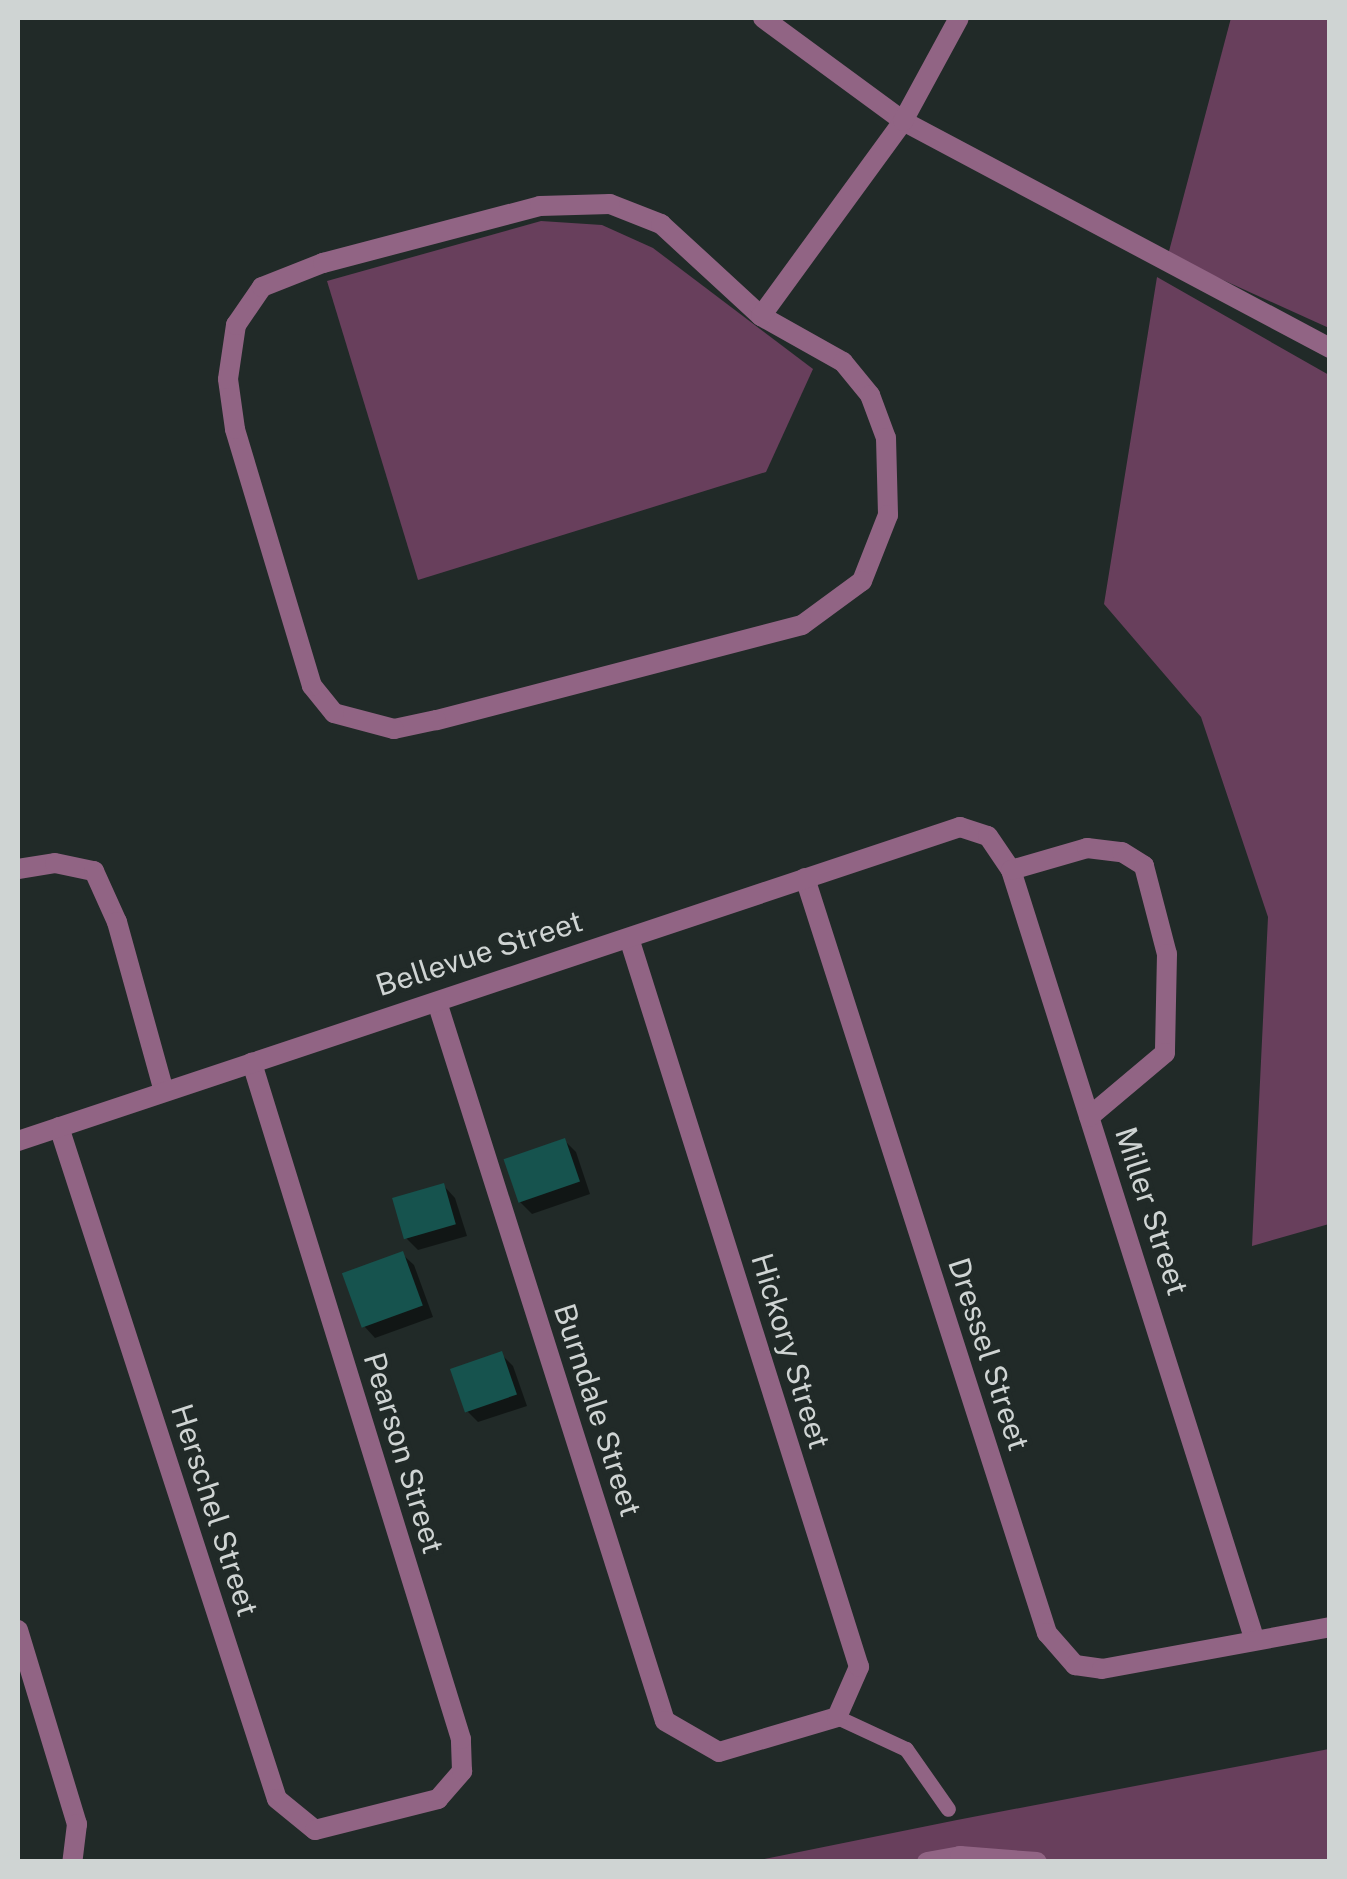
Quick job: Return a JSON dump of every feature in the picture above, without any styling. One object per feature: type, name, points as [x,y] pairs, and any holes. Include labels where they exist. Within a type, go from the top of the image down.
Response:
[{"type":"street","points":[[764,18],[904,121],[1330,348]]},
{"type":"street","points":[[762,316],[904,121],[960,18]]},
{"type":"street","points":[[610,204],[661,224],[762,316],[843,362],[870,395],[886,438],[888,516],[862,582],[802,625],[436,720],[394,728],[334,713],[312,686],[235,429],[228,378],[236,325],[262,286],[324,263],[540,206],[610,204]]},
{"type":"street","points":[[18,1138],[960,826]]},
{"type":"street","name":"Miller Street","points":[[960,826],[988,836],[1011,870],[1254,1638]]},
{"type":"street","name":"Bellevue Street","points":[[18,1138],[960,826]]},
{"type":"street","points":[[1011,870],[1086,848],[1122,852],[1144,866],[1167,954],[1164,1053],[1089,1117]]},
{"type":"street","points":[[18,869],[55,863],[94,871],[116,922],[163,1088]]},
{"type":"street","name":"Dressel Street","points":[[805,878],[1048,1633],[1075,1665],[1102,1670],[1254,1638],[1330,1627]]},
{"type":"street","name":"Hickory Street","points":[[630,938],[859,1667],[838,1717]]},
{"type":"street","name":"Burndale Street","points":[[437,1002],[665,1721],[719,1752],[838,1717]]},
{"type":"street","name":"Pearson Street","points":[[252,1063],[461,1739],[462,1771],[438,1799],[381,1813]]},
{"type":"street","name":"Herschel Street","points":[[59,1127],[277,1799],[316,1830],[381,1813]]},
{"type":"street","points":[[18,1630],[78,1824],[72,1862]]},
{"type":"street","points":[[926,1862],[1026,1856],[1037,1862]]},
{"type":"lane","points":[[838,1717],[906,1749],[948,1808]]},
{"type":"shaded area","points":[[1231,18],[1329,18],[1329,328],[1168,255]]},
{"type":"shaded area","points":[[541,221],[602,225],[653,248],[813,369],[766,472],[418,580],[327,281]]},
{"type":"shaded area","points":[[1157,277],[1329,375],[1329,1224],[1252,1246],[1268,917],[1201,717],[1104,604]]},
{"type":"shaded area","points":[[1329,1749],[1329,1861],[750,1862],[957,1820]]},
{"type":"building","points":[[565,1138],[580,1181],[519,1203],[504,1159]]},
{"type":"building","points":[[444,1183],[456,1224],[404,1239],[392,1198]]},
{"type":"building","points":[[403,1251],[423,1306],[362,1328],[342,1273]]},
{"type":"building","points":[[502,1351],[517,1394],[465,1412],[450,1369]]}]
